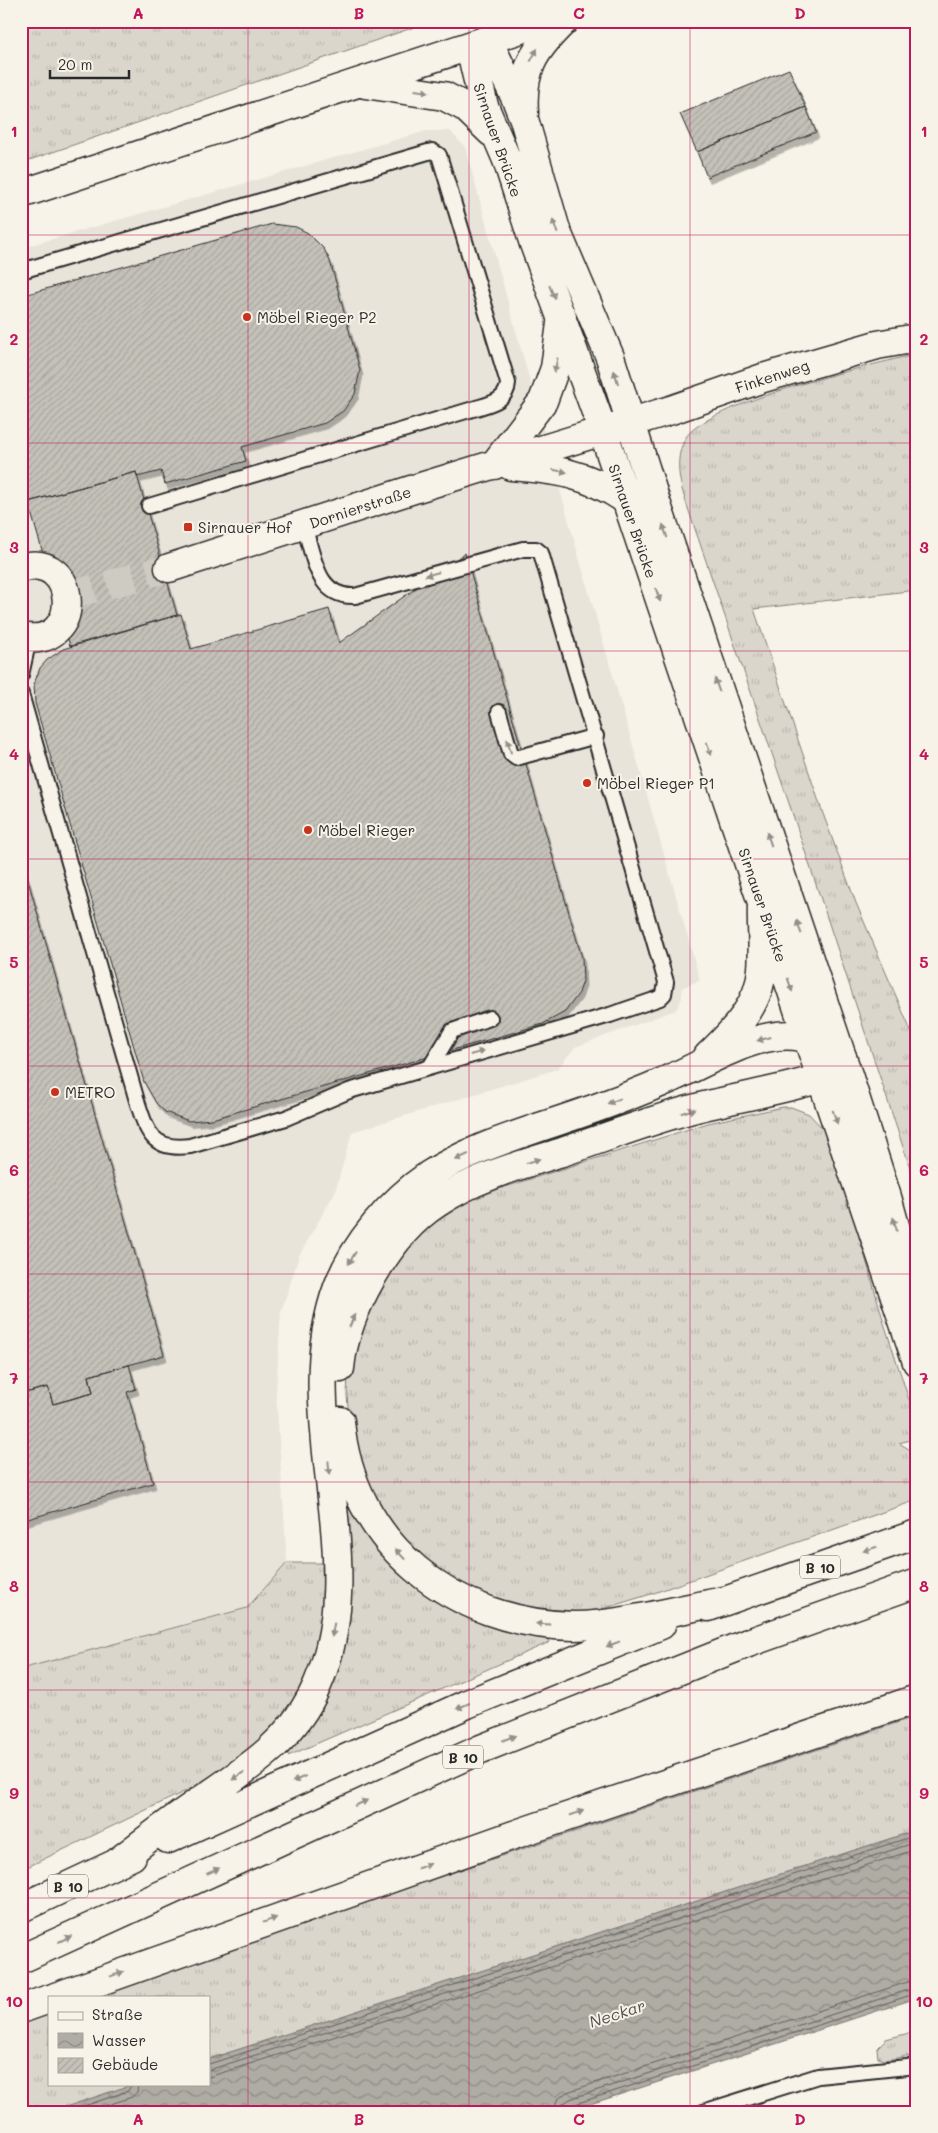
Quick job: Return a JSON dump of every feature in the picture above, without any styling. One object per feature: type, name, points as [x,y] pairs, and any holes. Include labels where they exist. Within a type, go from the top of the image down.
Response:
[{"type":"main road","points":[[21,194],[545,21]]},
{"type":"main road","points":[[524,119],[524,82],[532,56],[564,21]]},
{"type":"main road","name":"Sirnauer Brücke","points":[[808,1037],[603,432],[497,137],[484,106],[474,64],[474,54],[481,42],[496,57],[524,119],[556,230],[610,357],[837,1069],[917,1362]]},
{"type":"main road","points":[[356,83],[444,96],[465,107],[497,137]]},
{"type":"main road","points":[[494,465],[543,401],[555,368],[562,316]]},
{"type":"main road","name":"Finkenweg","points":[[630,423],[834,356],[917,338]]},
{"type":"main road","name":"Dornierstraße","points":[[170,568],[630,423]]},
{"type":"main road","name":"Dornierstraße","points":[[494,465],[565,471],[605,486],[626,499]]},
{"type":"main road","points":[[21,568],[34,566],[49,570],[63,584],[68,602],[66,615],[58,627],[45,636],[25,638]]},
{"type":"main road","points":[[698,1066],[738,1024],[756,997],[762,968],[762,903]]},
{"type":"main road","points":[[115,1864],[259,1760],[296,1720],[311,1698],[321,1675],[334,1630],[338,1580],[324,1400],[324,1370],[331,1313],[338,1288],[362,1243],[406,1194],[428,1176],[459,1157],[496,1142],[590,1111],[765,1038],[792,1035],[808,1037],[831,1048],[837,1069],[698,1108],[499,1172],[463,1187],[435,1204],[413,1222],[398,1240],[367,1287],[345,1338],[340,1366],[339,1407],[347,1456],[357,1487],[370,1514],[385,1537],[426,1578],[475,1606],[504,1617],[533,1624],[576,1626],[609,1623],[724,1601]]},
{"type":"main road","name":"Sirnauer Brücke","points":[[837,1069],[887,1197],[917,1305]]},
{"type":"main road","name":"B 10","points":[[21,1908],[467,1704],[724,1601],[917,1534]]},
{"type":"main road","name":"B 10","points":[[21,1960],[481,1750],[748,1643],[917,1583]]},
{"type":"main road","points":[[58,1996],[525,1831],[917,1699]]},
{"type":"main road","points":[[21,2009],[48,1999]]},
{"type":"lane","points":[[21,271],[428,152],[436,152],[439,155],[508,383],[505,396],[500,400],[473,409],[149,506]]},
{"type":"lane","points":[[21,694],[137,1101],[147,1129],[156,1141],[171,1147],[190,1146],[286,1118],[349,1091],[610,1015],[660,998],[666,988],[596,736],[541,553],[536,549],[523,549],[355,596],[345,596],[327,588],[322,580],[304,526]]},
{"type":"lane","points":[[21,675],[25,638]]},
{"type":"lane","points":[[499,712],[513,757],[520,758],[596,736]]},
{"type":"lane","points":[[430,1067],[452,1031],[490,1018]]},
{"type":"lane","points":[[703,2112],[818,2076],[917,2066]]},
{"type":"shaded area","points":[[426,131],[450,131],[465,147],[574,540],[700,980],[682,988],[682,998],[676,1010],[575,1047],[557,1069],[352,1132],[335,1192],[299,1256],[281,1312],[276,1392],[287,1563],[247,1608],[21,1669],[21,248]]},
{"type":"green space","points":[[21,21],[432,21],[21,163]]},
{"type":"green space","points":[[917,354],[917,590],[754,609],[822,811],[856,903],[917,1045],[917,1189],[793,815],[687,505],[680,482],[679,460],[685,439],[698,426],[722,412],[791,387]]},
{"type":"green space","points":[[783,1107],[791,1107],[809,1114],[825,1131],[852,1211],[884,1323],[917,1424],[917,1438],[899,1443],[917,1454],[917,1500],[651,1594],[599,1610],[577,1614],[555,1613],[483,1597],[426,1563],[395,1531],[365,1479],[349,1419],[348,1374],[360,1324],[396,1260],[426,1228],[469,1201],[502,1188],[708,1123]]},
{"type":"green space","points":[[346,1490],[405,1577],[427,1594],[449,1607],[496,1628],[549,1639],[550,1642],[288,1756],[288,1750],[304,1731],[341,1491]]},
{"type":"green space","points":[[287,1563],[326,1563],[326,1592],[315,1653],[304,1682],[288,1709],[264,1739],[217,1776],[21,1870],[21,1669],[247,1608]]},
{"type":"green space","points":[[917,1716],[917,1830],[210,2059],[210,1996],[101,1996],[303,1923]]},
{"type":"green space","points":[[48,2014],[48,2086],[128,2086],[51,2112],[21,2112],[21,2024]]},
{"type":"green space","points":[[917,2031],[917,2055],[884,2060],[878,2058],[877,2048],[886,2039]]},
{"type":"water","name":"Neckar","points":[[917,1830],[917,1998],[566,2112],[51,2112],[128,2086],[210,2086],[210,2059]]},
{"type":"building","points":[[789,69],[806,107],[697,152],[680,114]]},
{"type":"building","points":[[806,107],[816,132],[707,177],[697,152]]},
{"type":"building","name":"Möbel Rieger P2","points":[[272,224],[296,227],[308,233],[324,249],[330,261],[360,370],[355,394],[343,411],[325,423],[242,447],[246,461],[165,484],[161,471],[137,477],[136,472],[28,502],[21,478],[21,296]]},
{"type":"building","points":[[136,472],[177,615],[70,646],[28,502]]},
{"type":"building","name":"Möbel Rieger","points":[[465,553],[582,958],[583,981],[579,993],[565,1012],[543,1024],[212,1119],[189,1121],[165,1112],[156,1103],[144,1082],[35,703],[34,684],[40,668],[47,660],[63,649],[181,614],[191,649],[329,609],[339,643]]},
{"type":"building","name":"METRO","points":[[21,856],[164,1355],[89,1376],[93,1393],[53,1404],[48,1387],[21,1394]]},
{"type":"building","points":[[129,1365],[136,1389],[127,1392],[153,1483],[21,1521],[21,1394],[48,1387],[53,1404],[93,1393],[89,1376]]},
{"type":"tunnel","points":[[67,596],[169,568]]},
{"type":"place","name":"Möbel Rieger P2","points":[[247,317]]},
{"type":"place","name":"Sirnauer Hof","points":[[188,527]]},
{"type":"place","name":"Möbel Rieger P1","points":[[587,783]]},
{"type":"place","name":"Möbel Rieger","points":[[308,830]]},
{"type":"place","name":"METRO","points":[[55,1092]]}]
